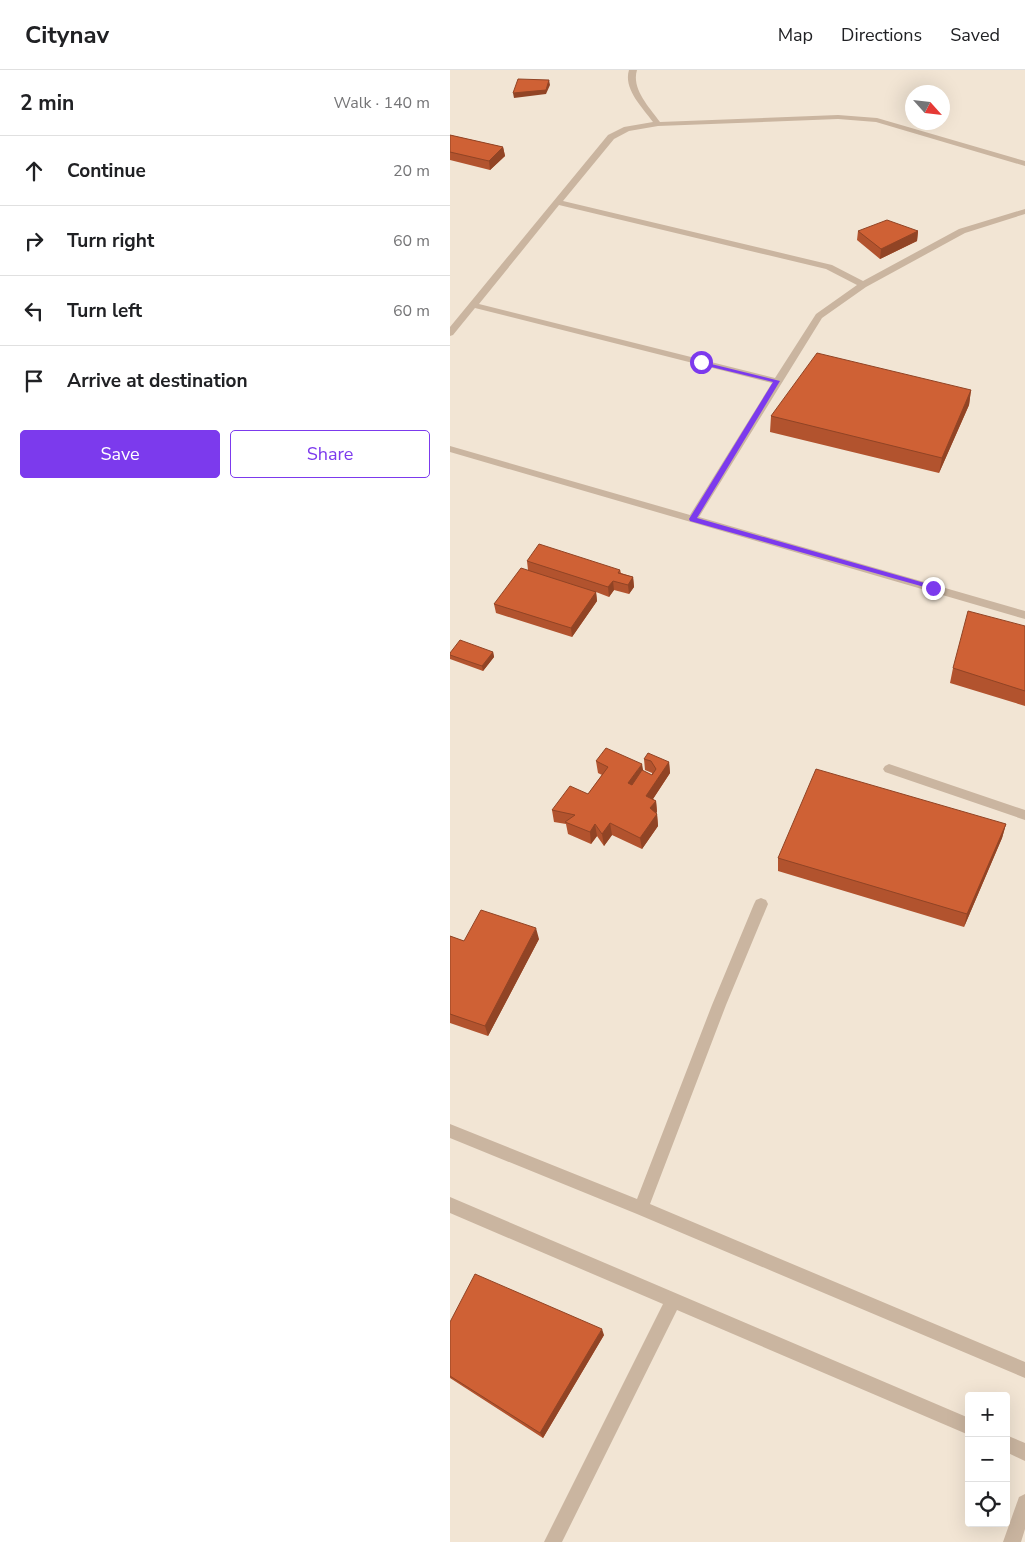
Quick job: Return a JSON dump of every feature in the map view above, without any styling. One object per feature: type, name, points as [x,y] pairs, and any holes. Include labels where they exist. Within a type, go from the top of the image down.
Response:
[{"type":"street","points":[[633,70],[631,84],[658,124]]},
{"type":"street","points":[[450,333],[611,137],[627,129],[658,124],[838,117],[861,118],[878,120],[1025,164]]},
{"type":"street","points":[[557,202],[829,267],[863,284]]},
{"type":"street","points":[[693,519],[819,316],[863,284],[962,232],[1025,211]]},
{"type":"street","points":[[473,305],[777,381]]},
{"type":"street","points":[[450,449],[1025,615]]},
{"type":"street","points":[[889,769],[1025,815]]},
{"type":"street","points":[[641,1208],[719,1005],[761,904]]},
{"type":"street","points":[[450,1130],[641,1208],[1025,1370]]},
{"type":"street","points":[[450,1205],[965,1425]]},
{"type":"street","points":[[553,1542],[673,1300]]},
{"type":"street","points":[[1010,1446],[1025,1452]]},
{"type":"street","points":[[1012,1542],[1025,1503]]},
{"type":"building","points":[[518,79],[549,80],[546,90],[513,93]]},
{"type":"building","points":[[450,135],[503,147],[489,161],[450,152]]},
{"type":"building","points":[[887,220],[918,231],[881,249],[858,231]]},
{"type":"building","points":[[817,353],[971,390],[942,458],[771,416]]},
{"type":"building","points":[[539,544],[620,570],[618,573],[633,577],[628,585],[613,581],[608,587],[527,561]]},
{"type":"building","points":[[521,568],[596,592],[571,628],[494,604]]},
{"type":"building","points":[[968,611],[1025,626],[1025,691],[953,668]]},
{"type":"building","points":[[460,640],[493,652],[482,666],[450,655]]},
{"type":"building","points":[[606,748],[642,764],[628,783],[632,785],[642,770],[652,775],[656,769],[651,761],[644,759],[648,753],[669,762],[646,796],[656,801],[650,808],[657,814],[640,838],[610,823],[602,834],[595,824],[590,832],[565,822],[575,815],[552,810],[570,786],[588,794],[608,767],[596,761]]},
{"type":"building","points":[[816,769],[1006,824],[967,914],[778,858]]},
{"type":"building","points":[[481,910],[536,928],[485,1026],[450,1014],[450,936],[464,941]]},
{"type":"building","points":[[475,1274],[602,1329],[540,1433],[450,1376],[450,1322]]},
{"type":"route","points":[[701,362],[777,381],[693,519],[933,588]]}]
